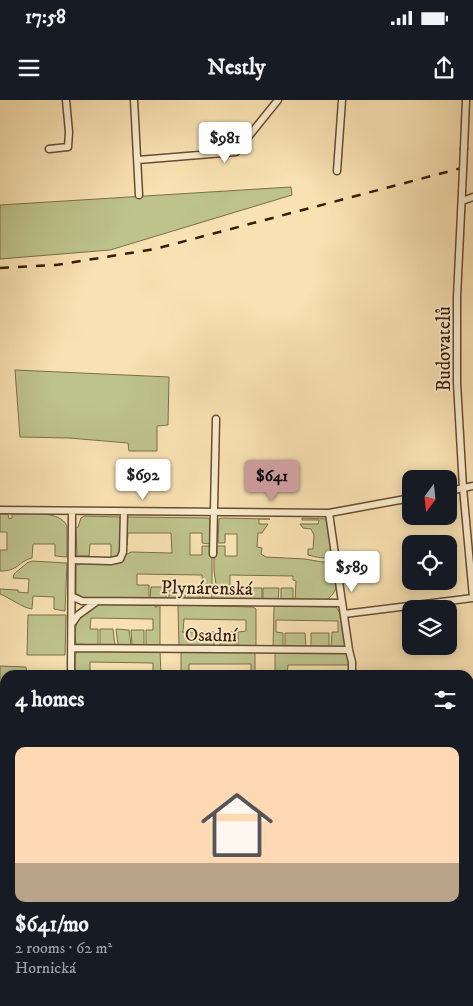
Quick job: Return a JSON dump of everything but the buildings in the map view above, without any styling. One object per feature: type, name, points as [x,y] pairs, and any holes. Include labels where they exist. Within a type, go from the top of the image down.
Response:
[{"type":"street","points":[[49,149],[68,147],[69,132],[66,100]]},
{"type":"street","points":[[134,100],[139,195]]},
{"type":"street","points":[[138,160],[236,152],[278,100]]},
{"type":"street","points":[[337,171],[342,100]]},
{"type":"street","name":"Budovatelů","points":[[466,100],[458,297],[457,383],[463,488],[469,521],[473,598]]},
{"type":"street","points":[[462,201],[473,197]]},
{"type":"street","points":[[213,554],[216,419]]},
{"type":"street","points":[[458,489],[473,486]]},
{"type":"street","points":[[0,510],[329,513],[402,500]]},
{"type":"street","points":[[71,670],[73,622],[72,511]]},
{"type":"street","points":[[73,560],[111,561],[120,559],[123,552],[124,512]]},
{"type":"street","points":[[329,513],[352,670]]},
{"type":"street","name":"Plynárenská","points":[[73,597],[82,601],[342,603]]},
{"type":"street","points":[[344,614],[473,598]]},
{"type":"street","points":[[73,622],[78,615],[97,601]]},
{"type":"street","name":"Osadní","points":[[72,648],[349,650]]},
{"type":"green space","points":[[291,187],[292,195],[110,250],[0,259],[0,205]]},
{"type":"green space","points":[[15,370],[169,377],[168,425],[157,426],[157,451],[129,451],[128,443],[69,438],[20,437]]},
{"type":"green space","points":[[0,514],[8,514],[9,519],[12,518],[12,514],[43,514],[58,517],[67,526],[67,557],[55,556],[55,544],[33,544],[32,558],[11,570],[0,571],[0,550],[7,550],[7,532],[0,532]]},
{"type":"green space","points":[[84,516],[120,517],[122,520],[121,552],[118,557],[111,557],[111,544],[90,544],[89,556],[77,556],[76,528]]},
{"type":"green space","points":[[128,517],[210,519],[210,544],[202,543],[202,533],[190,533],[190,555],[202,555],[202,546],[210,546],[210,555],[212,555],[212,600],[203,600],[202,575],[137,574],[137,585],[149,585],[149,599],[84,598],[76,593],[76,567],[78,564],[120,562],[125,555],[131,552],[172,553],[171,533],[128,533],[127,545],[126,520]]},
{"type":"green space","points":[[222,518],[270,519],[259,519],[259,524],[268,524],[262,533],[258,533],[257,547],[262,548],[261,554],[266,557],[322,562],[334,561],[336,589],[324,601],[295,601],[296,581],[293,580],[293,576],[230,575],[230,588],[241,588],[241,601],[214,600],[214,594],[217,591],[214,555],[217,554],[217,546],[225,546],[225,556],[237,556],[237,534],[225,534],[225,543],[218,543],[219,519]]},
{"type":"green space","points":[[302,518],[327,519],[334,556],[324,558],[308,555],[308,549],[313,549],[314,535],[311,529],[303,528],[300,524],[318,524],[319,520],[302,520]]},
{"type":"green space","points":[[32,561],[67,563],[65,611],[54,609],[54,597],[33,596],[32,609],[0,594],[0,589],[18,590],[18,592],[28,593],[29,579],[13,578],[14,574]]},
{"type":"green space","points":[[151,587],[166,587],[166,599],[150,599]]},
{"type":"green space","points":[[169,587],[186,587],[185,600],[169,599]]},
{"type":"green space","points":[[188,587],[200,587],[200,600],[188,600]]},
{"type":"green space","points":[[244,588],[262,588],[262,600],[243,599]]},
{"type":"green space","points":[[263,588],[279,588],[278,601],[263,600]]},
{"type":"green space","points":[[281,588],[293,588],[293,601],[281,601]]},
{"type":"green space","points":[[100,604],[155,605],[155,607],[160,605],[160,645],[146,646],[146,630],[153,630],[153,619],[91,618],[90,629],[98,629],[98,645],[76,644],[75,630],[79,620],[87,611]]},
{"type":"green space","points":[[179,605],[253,607],[256,609],[256,645],[238,647],[238,632],[246,631],[246,620],[184,619],[182,632],[214,632],[214,646],[179,646]]},
{"type":"green space","points":[[274,606],[336,607],[340,613],[345,647],[331,648],[332,632],[338,632],[338,621],[276,620],[276,632],[283,633],[283,648],[273,648]]},
{"type":"green space","points":[[28,615],[66,615],[65,655],[27,655]]},
{"type":"green space","points":[[100,629],[113,629],[115,645],[100,645]]},
{"type":"green space","points":[[116,629],[129,630],[131,645],[118,645]]},
{"type":"green space","points":[[131,630],[144,630],[144,645],[132,645]]},
{"type":"green space","points":[[220,632],[237,632],[236,647],[220,646]]},
{"type":"green space","points":[[285,633],[305,633],[306,647],[285,647]]},
{"type":"green space","points":[[311,633],[329,633],[329,647],[311,647]]},
{"type":"green space","points":[[78,651],[160,651],[161,670],[153,670],[153,663],[90,662],[90,670],[75,670],[75,655]]},
{"type":"green space","points":[[181,652],[255,652],[255,670],[251,670],[251,664],[189,664],[189,670],[181,670]]},
{"type":"green space","points":[[275,652],[345,653],[348,656],[350,665],[288,665],[288,670],[275,670]]},
{"type":"green space","points":[[0,666],[26,667],[26,670],[0,670]]},
{"type":"railway","points":[[0,268],[56,265],[155,249],[473,165]]}]
